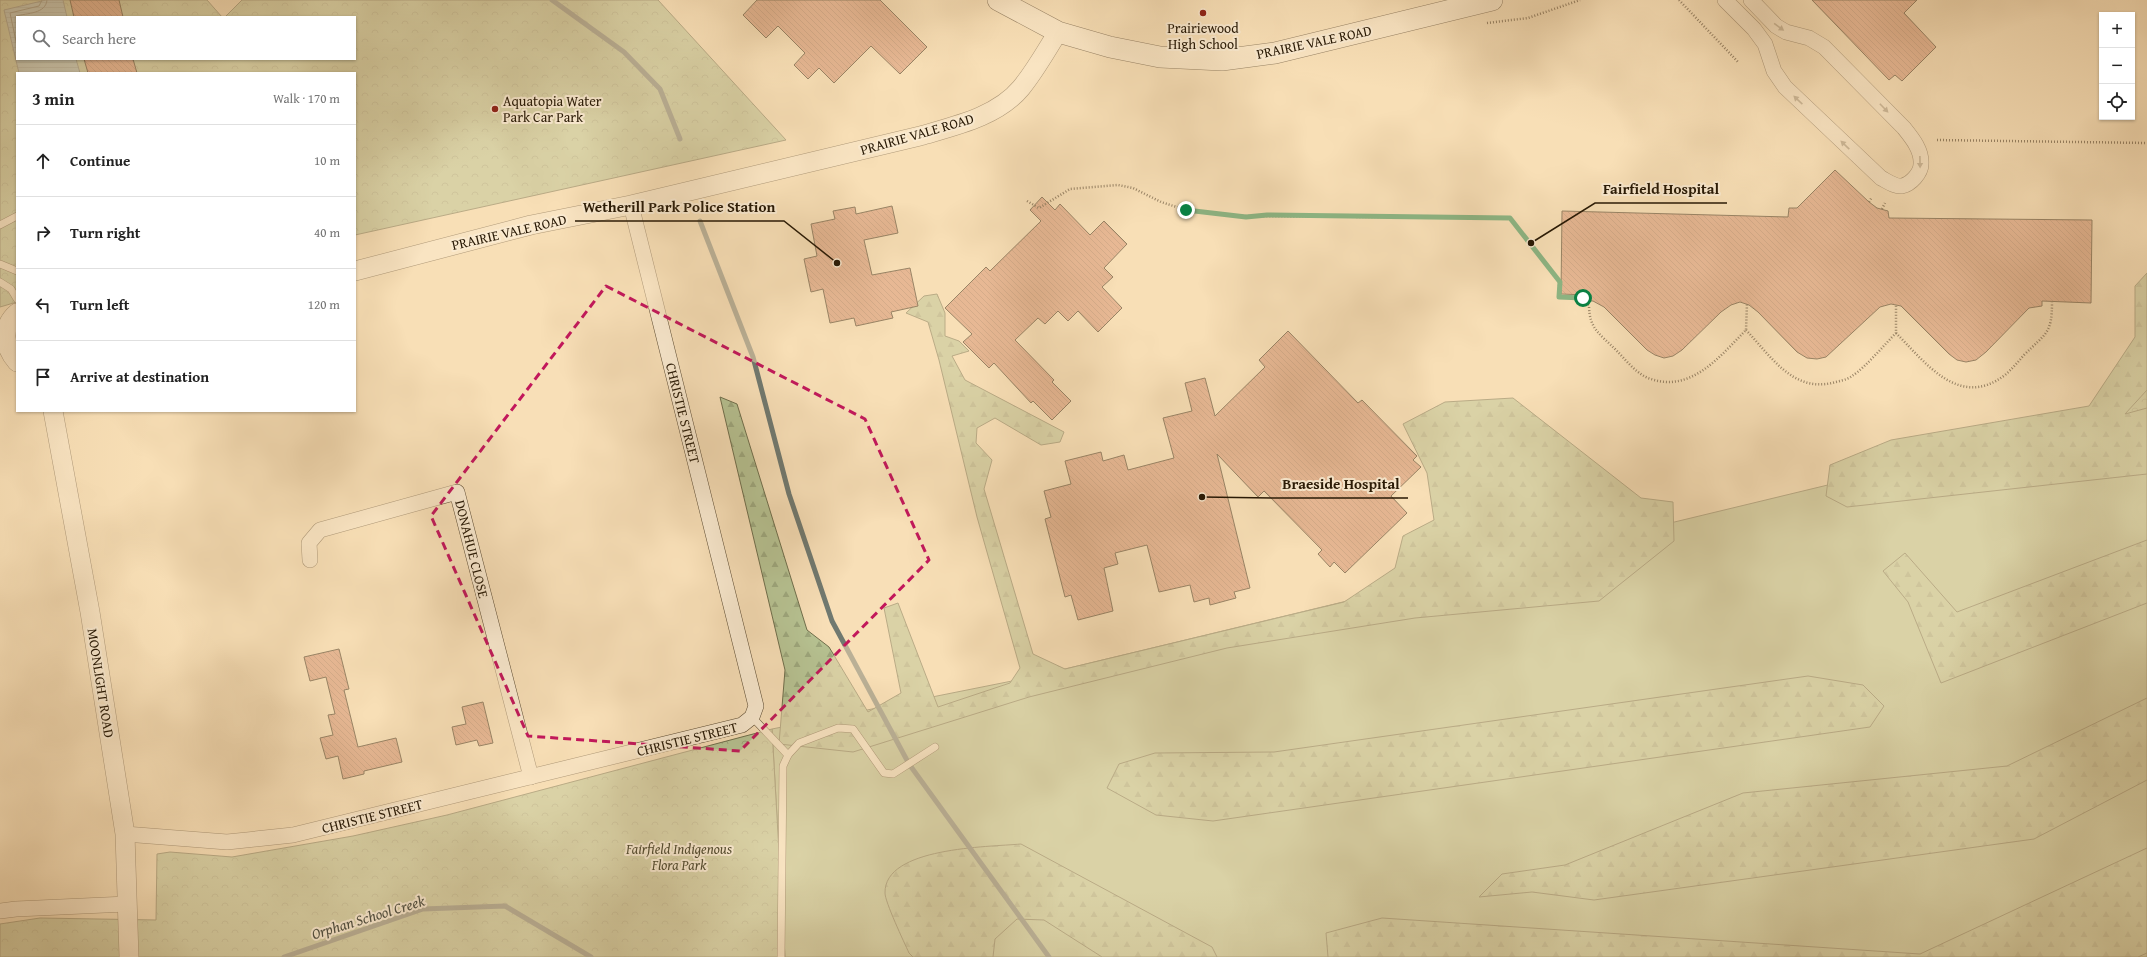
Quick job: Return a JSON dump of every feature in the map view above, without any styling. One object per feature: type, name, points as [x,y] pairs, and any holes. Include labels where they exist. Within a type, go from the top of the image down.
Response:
[{"type":"main road","points":[[998,0],[1058,32]]},
{"type":"main road","name":"PRAIRIE VALE ROAD","points":[[1058,32],[1110,47],[1160,57],[1222,60],[1275,53],[1492,0]]},
{"type":"street","points":[[1725,0],[1754,30],[1765,44],[1778,78],[1795,97],[1881,178],[1901,186],[1911,182],[1918,174],[1921,164],[1914,141],[1904,128],[1824,47],[1809,38],[1786,32],[1776,26],[1754,2]]},
{"type":"street","name":"PRAIRIE VALE ROAD","points":[[356,271],[531,225],[631,205],[920,136],[981,116],[1011,98],[1021,88],[1058,32]]},
{"type":"street","name":"CHRISTIE STREET","points":[[125,834],[228,842],[293,835],[742,725],[752,717],[756,706],[631,205]]},
{"type":"street","points":[[8,353],[6,330],[10,321],[16,314]]},
{"type":"street","name":"MOONLIGHT ROAD","points":[[53,412],[90,612],[125,834],[129,957]]},
{"type":"street","name":"DONAHUE CLOSE","points":[[310,560],[309,543],[320,530],[457,492],[531,777]]},
{"type":"street","points":[[0,911],[16,908],[127,904]]},
{"type":"lane","points":[[0,225],[16,217]]},
{"type":"lane","points":[[0,264],[16,271]]},
{"type":"lane","points":[[0,282],[11,288],[16,297]]},
{"type":"lane","points":[[752,717],[788,754]]},
{"type":"lane","points":[[780,957],[784,766],[788,754],[799,743],[838,728],[852,729],[884,773],[893,774],[935,747]]},
{"type":"path","points":[[1679,0],[1740,63]]},
{"type":"path","points":[[1937,140],[2147,143]]},
{"type":"path","points":[[1027,201],[1039,208],[1070,189],[1118,185],[1133,188],[1160,202],[1186,210],[1236,216],[1510,218],[1560,282],[1559,297],[1583,298],[1589,305],[1591,324],[1634,368],[1650,379],[1667,382],[1687,379],[1698,374],[1746,330],[1747,304]]},
{"type":"path","points":[[1869,202],[1872,196]]},
{"type":"path","points":[[1882,209],[1885,203]]},
{"type":"path","points":[[1896,305],[1896,333],[1939,376],[1965,386],[1977,386],[1994,382],[2005,375],[2048,332],[2052,323],[2052,302]]},
{"type":"path","points":[[1746,330],[1787,373],[1799,381],[1813,384],[1827,384],[1852,376],[1896,333]]},
{"type":"highlighted area","points":[[606,286],[865,419],[929,560],[740,751],[528,736],[431,516]]},
{"type":"green space","points":[[0,0],[207,0],[221,16],[16,16],[16,60],[356,60],[356,16],[226,16],[242,0],[658,0],[786,140],[356,235],[356,72],[16,72],[16,302],[0,307]]},
{"type":"green space","points":[[2147,273],[2147,474],[1847,507],[1826,496],[1830,465],[1891,440],[2089,406],[2135,337],[2135,286]]},
{"type":"green space","points":[[937,294],[945,313],[945,336],[959,341],[969,351],[952,356],[965,380],[1064,432],[1060,442],[1041,445],[995,418],[977,428],[976,443],[992,460],[984,489],[1033,654],[1065,669],[1344,602],[1395,568],[1403,536],[1434,520],[1427,473],[1403,424],[1445,402],[1513,398],[1641,498],[1673,502],[1674,541],[1599,601],[1415,618],[1227,648],[1029,697],[853,752],[779,744],[785,670],[720,397],[737,404],[807,630],[829,647],[868,712],[901,693],[884,608],[898,603],[938,707],[1010,683],[1020,668],[977,517],[939,360],[928,322],[906,313],[924,296]]},
{"type":"green space","points":[[2147,390],[2147,408],[2125,414]]},
{"type":"green space","points":[[2147,408],[2147,957],[785,957],[772,729],[1032,677]]},
{"type":"green space","points":[[2147,540],[2147,603],[1941,683],[1908,602],[1883,571],[1905,553],[1957,612]]},
{"type":"green space","points":[[1808,676],[1863,685],[1884,706],[1870,727],[1213,821],[1156,815],[1107,788],[1119,764],[1155,753],[1274,752]]},
{"type":"green space","points":[[2147,698],[2147,780],[2034,839],[1594,900],[1532,892],[1479,897],[1502,874],[1565,865],[1743,793],[2007,766]]},
{"type":"green space","name":"Fairfield Indigenous Flora Park","points":[[772,729],[785,957],[0,957],[0,924],[40,918],[156,920],[157,854],[170,852],[232,857],[353,836],[447,815]]},
{"type":"green space","points":[[1021,844],[1212,947],[1217,957],[1102,957],[1044,920],[1017,919],[995,939],[993,957],[913,957],[909,953],[903,940],[886,898],[885,893],[889,878],[901,866],[919,858],[940,852],[986,846]]},
{"type":"green space","points":[[2147,848],[2147,953],[2138,957],[1328,957],[1326,933],[1382,918],[1920,954]]},
{"type":"water","points":[[46,0],[63,0],[67,16],[16,16],[16,60],[76,60],[80,72],[19,72],[4,10]]},
{"type":"building","points":[[70,0],[119,0],[123,16],[74,16]]},
{"type":"building","points":[[757,0],[880,0],[927,47],[900,74],[871,46],[834,83],[819,68],[808,79],[794,65],[805,53],[778,26],[766,38],[743,15]]},
{"type":"building","points":[[1812,0],[1917,0],[1904,13],[1936,47],[1902,81],[1895,75],[1889,80]]},
{"type":"building","points":[[84,60],[133,60],[137,72],[88,72]]},
{"type":"building","points":[[1835,170],[1869,202],[1877,208],[1888,211],[1889,218],[2092,220],[2091,303],[2042,301],[2042,306],[2029,308],[1986,352],[1976,360],[1966,362],[1957,360],[1949,354],[1901,306],[1891,304],[1880,307],[1826,357],[1817,359],[1807,358],[1797,352],[1758,312],[1749,305],[1740,302],[1731,305],[1721,312],[1682,350],[1673,356],[1664,358],[1647,350],[1604,307],[1593,301],[1586,301],[1586,295],[1561,294],[1562,211],[1788,217],[1789,208],[1797,208]]},
{"type":"building","points":[[1042,197],[1055,210],[1060,204],[1090,235],[1104,221],[1127,244],[1104,268],[1113,277],[1102,287],[1122,308],[1098,332],[1078,311],[1068,321],[1058,311],[1045,324],[1038,318],[1015,340],[1054,380],[1052,382],[1071,401],[1052,420],[1033,401],[1031,403],[994,363],[989,368],[963,342],[972,334],[945,308],[986,267],[990,271],[1041,221],[1030,210]]},
{"type":"building","points":[[892,206],[898,233],[864,240],[872,275],[910,268],[918,306],[891,312],[893,318],[856,326],[854,318],[830,323],[823,289],[811,292],[804,259],[817,256],[811,224],[835,219],[833,211],[855,207],[856,214]]},
{"type":"building","points":[[1288,331],[1358,403],[1362,400],[1417,456],[1413,460],[1421,467],[1391,496],[1407,513],[1345,573],[1334,562],[1330,567],[1318,554],[1322,550],[1264,491],[1258,497],[1217,454],[1250,588],[1234,592],[1236,598],[1210,605],[1209,598],[1194,602],[1190,585],[1159,592],[1147,545],[1115,553],[1118,564],[1104,568],[1113,611],[1078,620],[1071,595],[1065,597],[1045,519],[1051,517],[1044,491],[1071,484],[1065,461],[1101,452],[1103,461],[1124,455],[1128,470],[1174,458],[1163,418],[1192,411],[1185,383],[1205,378],[1215,416],[1265,367],[1259,360]]},
{"type":"building","points":[[339,649],[349,689],[344,690],[358,747],[396,738],[402,762],[364,771],[364,774],[343,779],[338,756],[326,759],[320,738],[333,735],[328,715],[335,714],[326,677],[310,681],[304,657]]},
{"type":"building","points":[[483,702],[493,743],[479,746],[477,740],[456,745],[452,727],[466,724],[462,707]]},
{"type":"waterway","points":[[552,0],[624,52],[660,89],[680,139]]},
{"type":"waterway","points":[[700,221],[753,357],[789,494],[832,621],[909,764],[1049,957]]},
{"type":"waterway","name":"Orphan School Creek","points":[[284,957],[423,909],[505,906],[591,957]]},
{"type":"place","name":"Prairiewood High School","points":[[1203,13]]},
{"type":"place","name":"Aquatopia Water Park Car Park","points":[[495,109]]},
{"type":"place","name":"Fairfield Hospital","points":[[1531,243]]},
{"type":"place","name":"Wetherill Park Police Station","points":[[837,263]]},
{"type":"place","name":"Braeside Hospital","points":[[1202,497]]},
{"type":"route","points":[[1186,210],[1198,213],[1227,214],[1246,217],[1267,215],[1510,218],[1560,282],[1559,297],[1583,298]]}]
